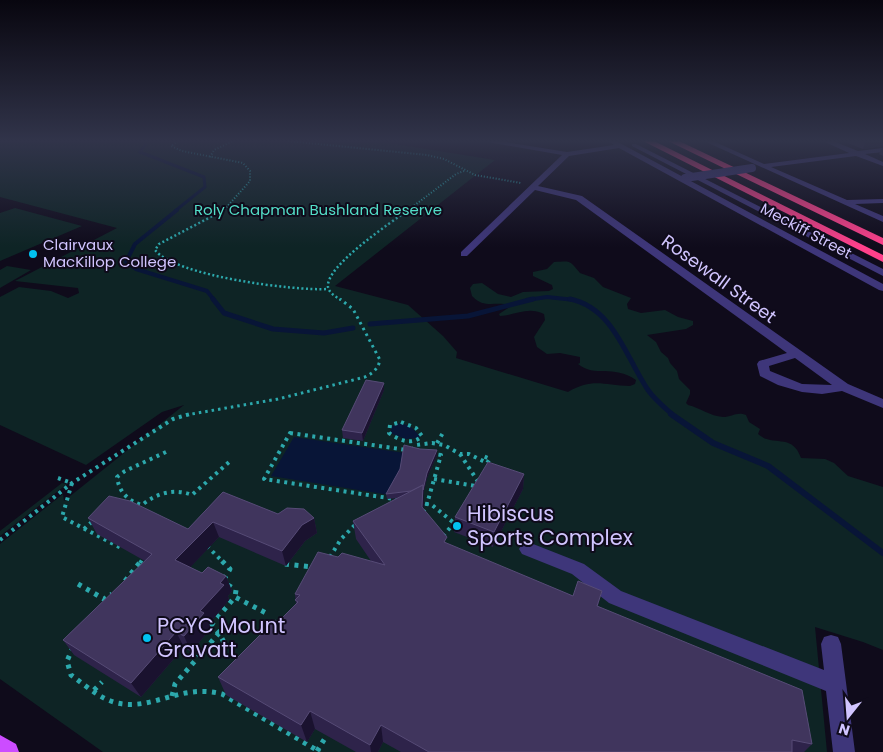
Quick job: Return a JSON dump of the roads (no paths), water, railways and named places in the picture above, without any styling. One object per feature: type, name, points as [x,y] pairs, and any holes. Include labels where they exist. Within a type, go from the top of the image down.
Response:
[{"type":"highway","points":[[717,176],[883,259]]},
{"type":"highway","points":[[745,176],[883,242]]},
{"type":"main road","points":[[0,746],[8,752]]},
{"type":"street","points":[[464,254],[544,176]]},
{"type":"street","name":"Meckiff Street","points":[[678,176],[883,288]]},
{"type":"street","points":[[682,178],[695,176]]},
{"type":"street","points":[[696,176],[883,273]]},
{"type":"street","points":[[785,176],[883,219]]},
{"type":"street","name":"Rosewall Street","points":[[534,186],[579,198],[843,388],[883,404]]},
{"type":"street","points":[[846,203],[856,200],[883,202]]},
{"type":"street","points":[[796,354],[763,364],[764,373],[775,380],[812,390],[826,392],[843,388]]},
{"type":"street","points":[[528,549],[578,569],[615,597],[836,685]]},
{"type":"street","points":[[831,644],[844,752]]},
{"type":"water","points":[[400,423],[410,426],[420,436],[419,438],[405,439],[390,433],[392,426]]},
{"type":"water","points":[[294,437],[433,457],[421,500],[271,476]]},
{"type":"waterway","points":[[175,211],[205,187],[204,177],[202,176]]},
{"type":"waterway","points":[[177,210],[135,244],[126,262],[136,269],[207,291],[214,300]]},
{"type":"waterway","points":[[532,299],[547,297],[572,300]]},
{"type":"waterway","points":[[213,299],[224,313],[273,329],[324,333],[353,328]]},
{"type":"waterway","points":[[370,324],[468,316],[532,299]]},
{"type":"waterway","points":[[527,300],[532,299]]},
{"type":"waterway","points":[[572,300],[585,304],[608,323],[648,390],[673,415]]},
{"type":"waterway","points":[[671,414],[713,443],[768,466],[883,553]]},
{"type":"place","name":"Clairvaux MacKillop College","points":[[33,254]]},
{"type":"place","name":"Hibiscus Sports Complex","points":[[457,526]]},
{"type":"place","name":"PCYC Mount Gravatt","points":[[147,638]]},
{"type":"park label","name":"Roly Chapman Bushland Reserve","points":[[318,210]]}]
